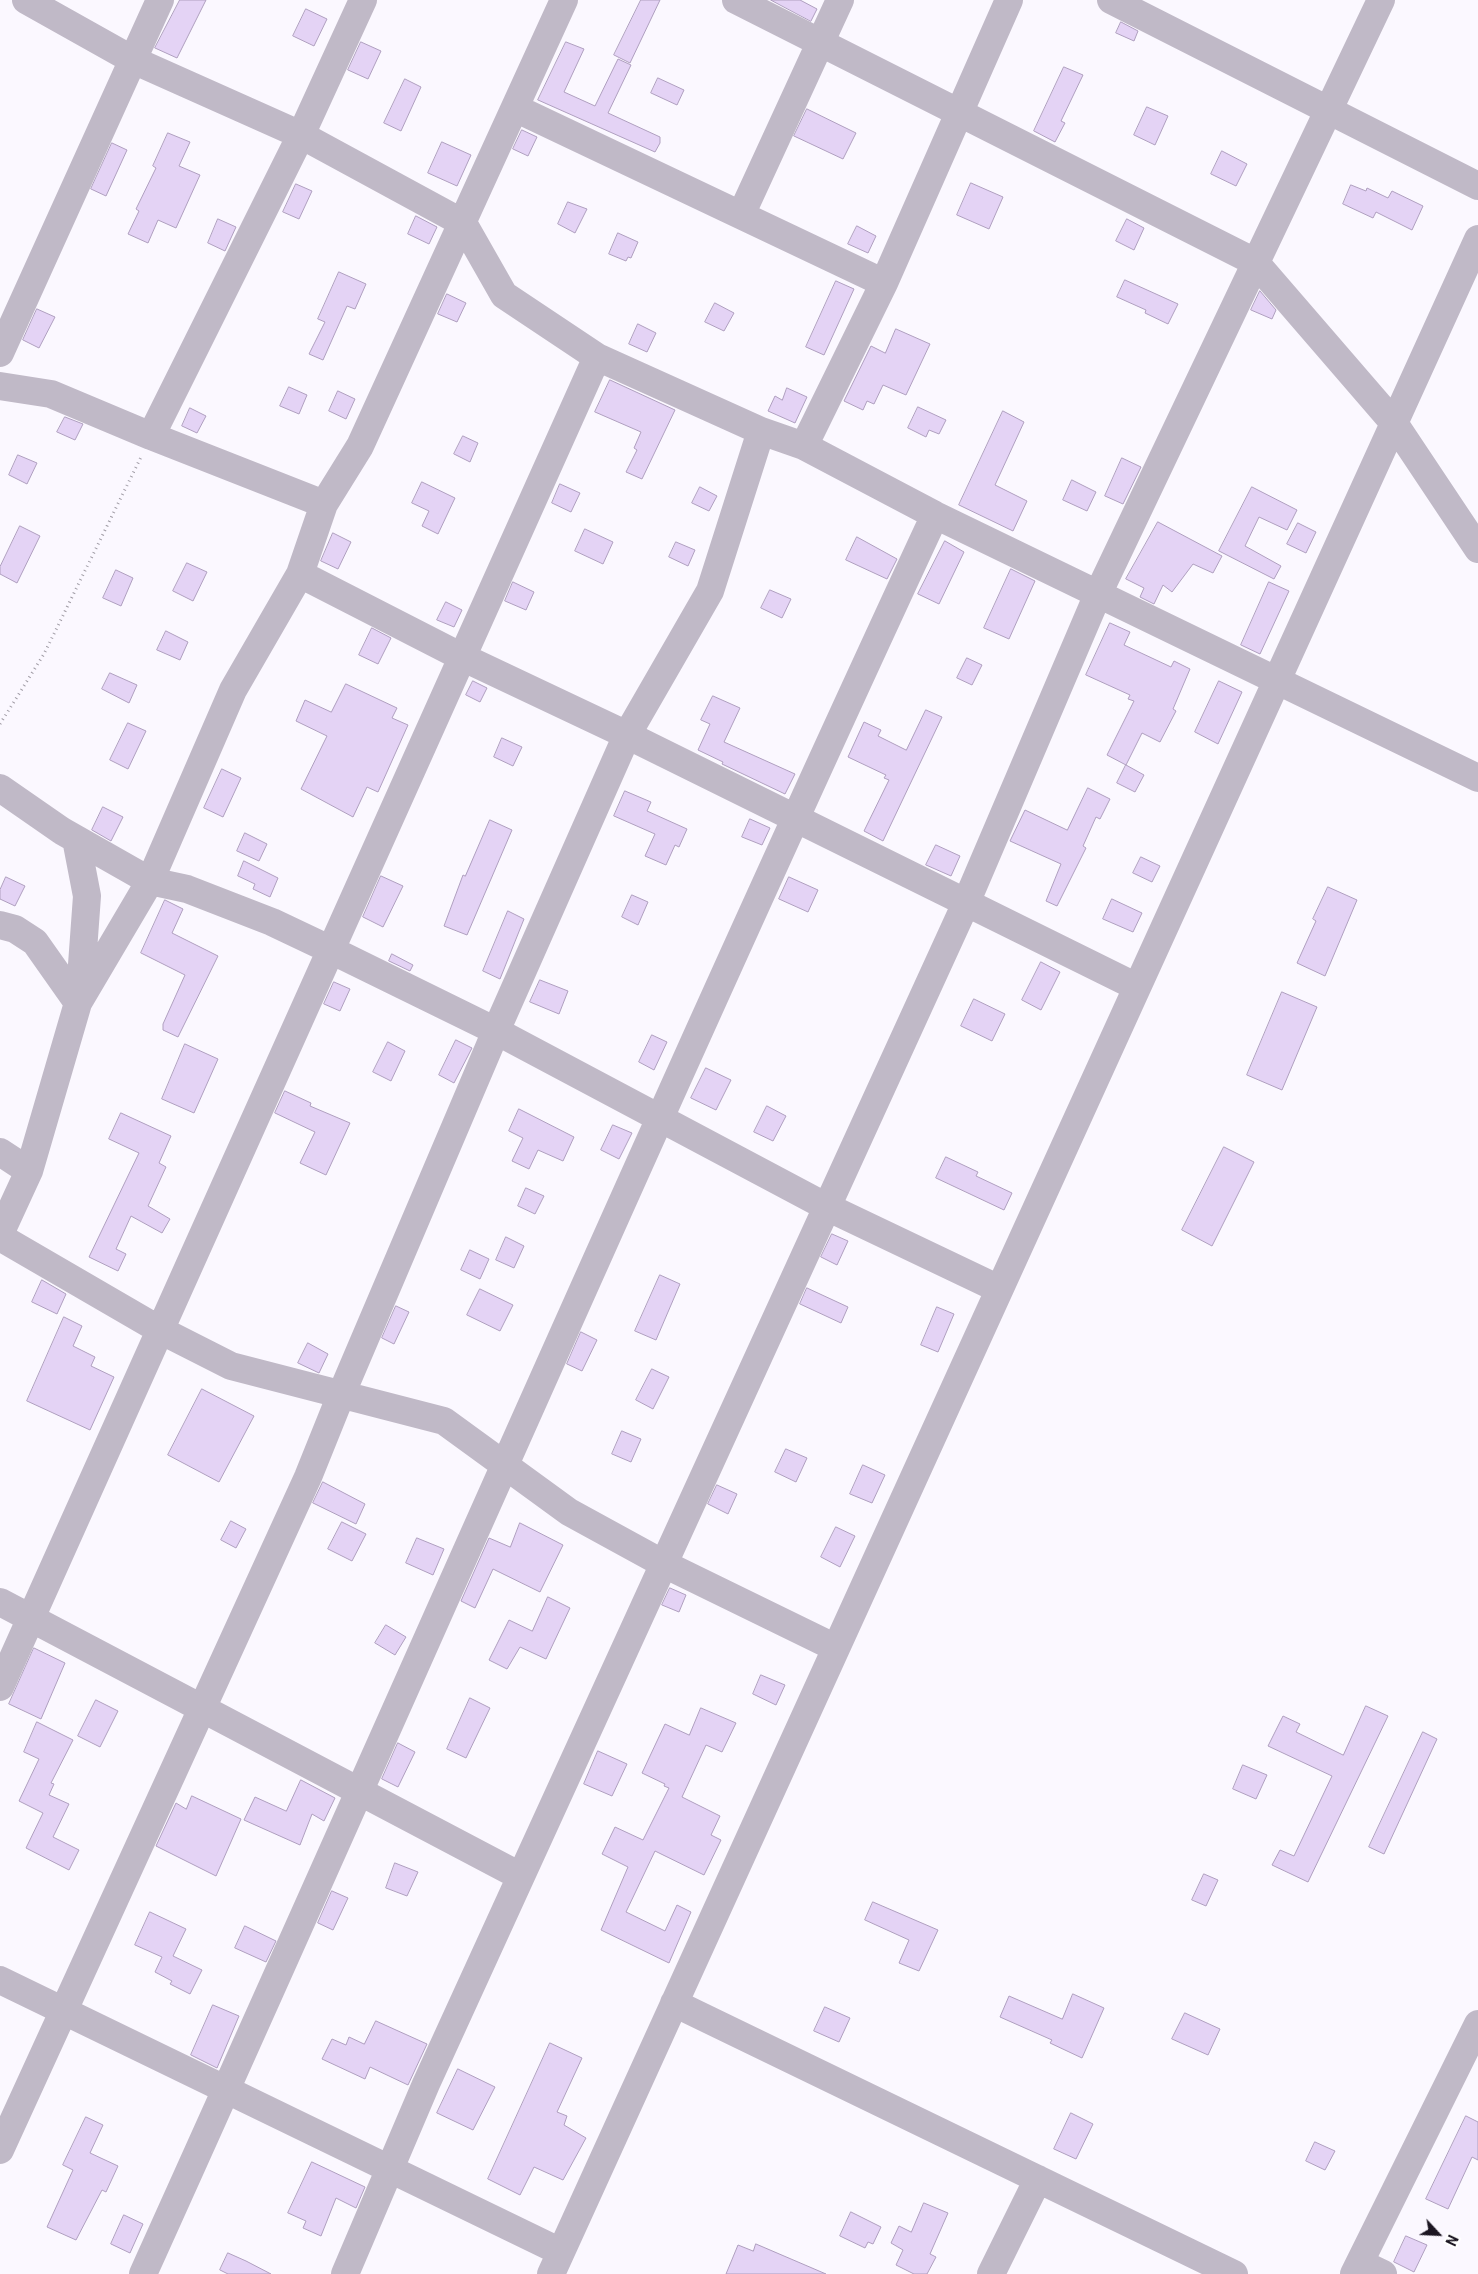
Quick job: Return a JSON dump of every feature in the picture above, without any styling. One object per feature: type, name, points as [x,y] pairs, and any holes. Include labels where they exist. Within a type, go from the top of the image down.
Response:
[{"type":"street","points":[[26,0],[133,60],[301,135],[463,223],[504,295],[597,357],[761,431],[804,446],[935,515],[1478,778]]},
{"type":"street","points":[[0,353],[160,0]]},
{"type":"street","points":[[151,436],[301,135],[363,0]]},
{"type":"street","points":[[78,1003],[150,881],[233,690],[300,574],[324,504],[360,446],[564,0]]},
{"type":"street","points":[[736,0],[1255,262],[1394,423],[1478,549]]},
{"type":"street","points":[[741,215],[840,0]]},
{"type":"street","points":[[804,446],[884,283],[1009,0]]},
{"type":"street","points":[[1111,0],[1478,186]]},
{"type":"street","points":[[345,2274],[520,1876],[966,903],[1098,594],[1255,262],[1329,111],[1380,0]]},
{"type":"street","points":[[515,108],[884,283]]},
{"type":"street","points":[[0,1980],[390,2169],[556,2263],[999,1289],[1278,682],[1478,239]]},
{"type":"street","points":[[0,1687],[597,357]]},
{"type":"street","points":[[0,386],[51,394],[151,436],[324,504]]},
{"type":"street","points":[[0,2150],[308,1477],[496,1031],[627,735],[710,591],[761,431]]},
{"type":"street","points":[[143,2274],[794,819],[935,515]]},
{"type":"street","points":[[300,574],[462,657],[627,735],[1137,987]]},
{"type":"street","points":[[0,788],[76,838],[150,881],[187,889],[272,922],[331,950],[496,1031],[827,1207],[999,1289]]},
{"type":"street","points":[[76,838],[87,896],[84,956],[78,1003],[29,1171],[0,1235],[160,1330],[231,1366],[444,1422],[569,1512],[664,1564],[836,1648]]},
{"type":"street","points":[[0,925],[15,929],[35,942],[78,1003]]},
{"type":"street","points":[[0,1152],[29,1171]]},
{"type":"street","points":[[0,1602],[520,1876]]},
{"type":"street","points":[[674,2003],[1234,2274]]},
{"type":"street","points":[[1366,2270],[1478,2024]]},
{"type":"street","points":[[991,2274],[1038,2179]]},
{"type":"path","points":[[0,724],[44,654],[151,436]]},
{"type":"building","points":[[180,0],[206,0],[177,58],[155,48]]},
{"type":"building","points":[[641,0],[660,0],[630,63],[614,55]]},
{"type":"building","points":[[771,0],[800,0],[817,9],[811,21]]},
{"type":"building","points":[[306,9],[327,19],[314,46],[293,36]]},
{"type":"building","points":[[1121,22],[1138,31],[1134,41],[1116,33]]},
{"type":"building","points":[[361,42],[381,51],[368,79],[348,70]]},
{"type":"building","points":[[566,42],[584,49],[564,92],[595,106],[618,59],[631,65],[608,113],[660,137],[660,143],[655,152],[538,100]]},
{"type":"building","points":[[1064,67],[1083,75],[1061,121],[1065,123],[1055,142],[1034,131]]},
{"type":"building","points":[[658,78],[684,90],[677,105],[651,93]]},
{"type":"building","points":[[405,79],[421,87],[401,131],[384,123]]},
{"type":"building","points":[[1147,107],[1168,116],[1155,145],[1134,135]]},
{"type":"building","points":[[807,109],[856,133],[843,159],[794,136]]},
{"type":"building","points":[[522,130],[537,137],[528,156],[513,149]]},
{"type":"building","points":[[168,133],[190,142],[179,166],[200,175],[176,228],[158,220],[148,243],[128,234],[139,211],[136,209],[156,168],[153,166]]},
{"type":"building","points":[[442,142],[471,155],[457,186],[428,173]]},
{"type":"building","points":[[112,143],[127,150],[106,196],[91,189]]},
{"type":"building","points":[[1222,151],[1247,164],[1236,186],[1211,174]]},
{"type":"building","points":[[971,183],[1003,197],[989,229],[957,215]]},
{"type":"building","points":[[296,184],[312,191],[299,219],[283,212]]},
{"type":"building","points":[[1351,185],[1366,191],[1367,188],[1388,198],[1392,191],[1423,206],[1412,230],[1376,212],[1373,218],[1343,204]]},
{"type":"building","points":[[568,202],[587,209],[575,233],[558,224]]},
{"type":"building","points":[[416,216],[437,227],[429,244],[408,234]]},
{"type":"building","points":[[218,219],[236,227],[225,251],[208,243]]},
{"type":"building","points":[[1127,219],[1144,228],[1134,250],[1116,241]]},
{"type":"building","points":[[857,226],[876,236],[868,253],[848,244]]},
{"type":"building","points":[[618,233],[638,242],[631,258],[628,257],[626,261],[609,254]]},
{"type":"building","points":[[339,272],[366,284],[355,309],[347,306],[323,360],[309,354],[325,322],[318,319]]},
{"type":"building","points":[[1125,280],[1178,304],[1168,324],[1145,313],[1146,310],[1117,297]]},
{"type":"building","points":[[836,281],[854,289],[824,355],[806,347]]},
{"type":"building","points":[[1260,291],[1276,310],[1272,319],[1251,310]]},
{"type":"building","points":[[447,294],[466,303],[457,322],[438,314]]},
{"type":"building","points":[[715,303],[734,313],[724,331],[705,322]]},
{"type":"building","points":[[37,309],[55,317],[39,348],[23,340]]},
{"type":"building","points":[[638,324],[656,333],[647,352],[629,344]]},
{"type":"building","points":[[896,329],[930,344],[906,395],[883,385],[874,404],[867,401],[863,410],[844,401],[871,346],[885,353]]},
{"type":"building","points":[[610,380],[675,410],[642,479],[626,472],[637,450],[634,448],[641,432],[595,412]]},
{"type":"building","points":[[289,387],[307,395],[299,414],[280,406]]},
{"type":"building","points":[[787,388],[807,397],[795,423],[768,411],[775,396],[782,400]]},
{"type":"building","points":[[338,391],[355,399],[346,419],[329,411]]},
{"type":"building","points":[[918,407],[946,420],[939,434],[929,430],[926,437],[908,428]]},
{"type":"building","points":[[190,408],[206,416],[197,433],[182,426]]},
{"type":"building","points":[[1003,411],[1024,422],[995,485],[1027,501],[1013,531],[959,505]]},
{"type":"building","points":[[65,417],[83,424],[75,440],[57,432]]},
{"type":"building","points":[[463,436],[478,443],[470,462],[454,454]]},
{"type":"building","points":[[18,455],[37,463],[27,484],[9,475]]},
{"type":"building","points":[[1122,458],[1141,467],[1123,504],[1105,496]]},
{"type":"building","points":[[1072,480],[1096,492],[1087,511],[1063,500]]},
{"type":"building","points":[[422,482],[455,498],[438,534],[422,526],[429,511],[412,503]]},
{"type":"building","points":[[560,484],[580,493],[571,512],[552,503]]},
{"type":"building","points":[[700,487],[717,496],[709,511],[692,503]]},
{"type":"building","points":[[1252,487],[1297,510],[1287,530],[1259,517],[1245,546],[1281,566],[1274,579],[1219,551]]},
{"type":"building","points":[[1158,522],[1222,556],[1213,573],[1193,564],[1172,592],[1163,585],[1154,604],[1140,597],[1144,588],[1126,579]]},
{"type":"building","points":[[1298,523],[1316,532],[1306,553],[1287,544]]},
{"type":"building","points":[[20,526],[40,536],[17,583],[0,574],[0,567]]},
{"type":"building","points":[[585,529],[613,542],[603,564],[575,551]]},
{"type":"building","points":[[333,533],[351,542],[338,569],[321,561]]},
{"type":"building","points":[[857,537],[897,559],[887,579],[846,560]]},
{"type":"building","points":[[945,541],[964,552],[939,604],[918,594]]},
{"type":"building","points":[[676,542],[695,550],[688,566],[669,557]]},
{"type":"building","points":[[187,563],[207,572],[193,601],[173,591]]},
{"type":"building","points":[[1011,569],[1035,581],[1009,639],[984,628]]},
{"type":"building","points":[[116,570],[133,578],[121,606],[103,598]]},
{"type":"building","points":[[513,582],[534,592],[526,610],[505,601]]},
{"type":"building","points":[[1269,582],[1289,591],[1260,654],[1241,645]]},
{"type":"building","points":[[770,590],[791,599],[782,618],[761,608]]},
{"type":"building","points":[[446,602],[462,610],[454,627],[437,620]]},
{"type":"building","points":[[1110,623],[1130,632],[1124,645],[1171,667],[1174,661],[1190,669],[1173,709],[1176,711],[1160,742],[1142,733],[1126,765],[1107,755],[1134,701],[1128,699],[1130,695],[1086,675]]},
{"type":"building","points":[[372,628],[391,638],[378,664],[359,655]]},
{"type":"building","points":[[166,631],[188,642],[180,660],[157,650]]},
{"type":"building","points":[[967,658],[982,665],[972,685],[957,678]]},
{"type":"building","points":[[110,673],[137,685],[129,703],[102,689]]},
{"type":"building","points":[[473,681],[487,688],[480,702],[466,695]]},
{"type":"building","points":[[1219,681],[1242,692],[1218,744],[1195,732]]},
{"type":"building","points":[[346,684],[397,708],[392,718],[408,725],[378,792],[367,787],[353,817],[301,789],[327,736],[296,721],[305,700],[331,712]]},
{"type":"building","points":[[713,696],[740,708],[724,742],[795,774],[785,794],[722,764],[723,762],[698,750],[710,724],[701,720]]},
{"type":"building","points":[[926,710],[942,717],[883,841],[864,831],[889,780],[884,778],[886,775],[848,757],[864,722],[881,730],[878,736],[906,750]]},
{"type":"building","points":[[128,723],[146,731],[128,769],[110,760]]},
{"type":"building","points":[[502,738],[522,747],[513,766],[494,757]]},
{"type":"building","points":[[1126,765],[1144,775],[1135,792],[1117,783]]},
{"type":"building","points":[[222,769],[241,778],[223,817],[204,808]]},
{"type":"building","points":[[1088,788],[1110,799],[1100,819],[1096,817],[1083,846],[1086,848],[1057,906],[1046,901],[1061,864],[1010,841],[1025,810],[1067,830]]},
{"type":"building","points":[[625,791],[651,802],[647,811],[687,829],[679,847],[675,845],[666,865],[645,856],[655,834],[614,816]]},
{"type":"building","points":[[103,807],[123,817],[111,841],[92,830]]},
{"type":"building","points":[[750,819],[770,828],[762,845],[742,837]]},
{"type":"building","points":[[490,820],[512,830],[467,935],[444,926],[463,875],[465,876]]},
{"type":"building","points":[[245,833],[267,844],[259,861],[237,851]]},
{"type":"building","points":[[936,845],[960,856],[951,876],[926,865]]},
{"type":"building","points":[[1141,857],[1160,866],[1152,882],[1133,873]]},
{"type":"building","points":[[244,861],[278,878],[270,897],[253,889],[255,884],[238,876]]},
{"type":"building","points":[[381,876],[403,886],[383,927],[363,917]]},
{"type":"building","points":[[6,877],[25,886],[15,906],[0,899],[0,890]]},
{"type":"building","points":[[789,877],[818,890],[808,912],[779,899]]},
{"type":"building","points":[[1328,887],[1357,900],[1325,976],[1297,963],[1316,921],[1313,919]]},
{"type":"building","points":[[632,895],[648,902],[638,925],[622,917]]},
{"type":"building","points":[[1112,899],[1142,913],[1133,932],[1103,919]]},
{"type":"building","points":[[165,900],[183,909],[172,933],[218,956],[178,1037],[163,1030],[163,1024],[185,975],[141,953]]},
{"type":"building","points":[[508,911],[524,919],[500,979],[483,971]]},
{"type":"building","points":[[392,954],[413,965],[410,971],[389,961]]},
{"type":"building","points":[[1041,962],[1060,972],[1041,1010],[1022,1000]]},
{"type":"building","points":[[540,980],[568,991],[559,1014],[530,1002]]},
{"type":"building","points":[[334,982],[350,989],[340,1011],[324,1004]]},
{"type":"building","points":[[1282,992],[1317,1007],[1282,1090],[1247,1075]]},
{"type":"building","points":[[974,999],[1005,1014],[992,1041],[961,1026]]},
{"type":"building","points":[[652,1035],[667,1042],[654,1070],[639,1062]]},
{"type":"building","points":[[456,1040],[472,1048],[454,1083],[439,1075]]},
{"type":"building","points":[[388,1042],[405,1051],[391,1081],[373,1072]]},
{"type":"building","points":[[185,1044],[218,1059],[194,1113],[162,1099]]},
{"type":"building","points":[[706,1068],[731,1080],[716,1110],[691,1098]]},
{"type":"building","points":[[285,1091],[311,1103],[310,1106],[350,1123],[326,1175],[300,1163],[315,1132],[275,1113]]},
{"type":"building","points":[[767,1106],[786,1116],[773,1141],[754,1132]]},
{"type":"building","points":[[519,1109],[574,1137],[563,1161],[538,1150],[529,1169],[512,1161],[523,1138],[509,1131]]},
{"type":"building","points":[[121,1113],[171,1136],[159,1163],[166,1167],[148,1206],[170,1219],[162,1233],[131,1216],[116,1249],[126,1254],[118,1271],[89,1257],[139,1153],[109,1139]]},
{"type":"building","points":[[613,1125],[632,1133],[619,1159],[601,1150]]},
{"type":"building","points":[[1224,1147],[1254,1162],[1212,1246],[1182,1230]]},
{"type":"building","points":[[946,1157],[978,1172],[976,1176],[1012,1193],[1004,1210],[936,1178]]},
{"type":"building","points":[[526,1188],[544,1196],[535,1214],[518,1206]]},
{"type":"building","points":[[832,1234],[848,1241],[837,1265],[821,1257]]},
{"type":"building","points":[[506,1237],[524,1246],[514,1268],[496,1260]]},
{"type":"building","points":[[470,1250],[489,1259],[480,1279],[461,1270]]},
{"type":"building","points":[[660,1275],[680,1284],[656,1340],[635,1331]]},
{"type":"building","points":[[42,1280],[66,1294],[57,1314],[32,1302]]},
{"type":"building","points":[[807,1288],[848,1307],[841,1323],[800,1304]]},
{"type":"building","points":[[480,1289],[513,1305],[500,1331],[467,1315]]},
{"type":"building","points":[[396,1306],[409,1312],[394,1344],[382,1338]]},
{"type":"building","points":[[937,1307],[954,1314],[938,1352],[921,1345]]},
{"type":"building","points":[[64,1317],[82,1326],[73,1346],[95,1357],[91,1366],[114,1377],[90,1430],[27,1401]]},
{"type":"building","points":[[581,1332],[597,1340],[582,1371],[567,1364]]},
{"type":"building","points":[[308,1343],[328,1354],[319,1373],[298,1363]]},
{"type":"building","points":[[652,1369],[669,1377],[653,1409],[636,1400]]},
{"type":"building","points":[[202,1389],[254,1416],[219,1482],[168,1455]]},
{"type":"building","points":[[622,1431],[641,1439],[631,1462],[612,1454]]},
{"type":"building","points":[[786,1449],[807,1458],[796,1482],[775,1472]]},
{"type":"building","points":[[863,1465],[885,1475],[872,1503],[850,1494]]},
{"type":"building","points":[[323,1482],[365,1504],[356,1524],[313,1503]]},
{"type":"building","points":[[717,1485],[737,1494],[728,1514],[708,1504]]},
{"type":"building","points":[[231,1521],[246,1529],[236,1548],[221,1540]]},
{"type":"building","points":[[342,1522],[366,1534],[352,1561],[328,1549]]},
{"type":"building","points":[[520,1523],[563,1545],[540,1592],[493,1569],[475,1608],[461,1601],[489,1538],[510,1547]]},
{"type":"building","points":[[836,1527],[855,1536],[840,1567],[821,1557]]},
{"type":"building","points":[[417,1538],[444,1549],[433,1575],[406,1563]]},
{"type":"building","points":[[670,1588],[686,1595],[679,1612],[662,1605]]},
{"type":"building","points":[[548,1597],[570,1608],[546,1659],[520,1647],[507,1669],[489,1660],[509,1620],[532,1631]]},
{"type":"building","points":[[386,1625],[406,1637],[395,1655],[375,1643]]},
{"type":"building","points":[[34,1648],[65,1663],[41,1719],[9,1704]]},
{"type":"building","points":[[761,1675],[785,1685],[776,1705],[753,1694]]},
{"type":"building","points":[[470,1698],[490,1708],[466,1758],[447,1749]]},
{"type":"building","points":[[96,1700],[118,1711],[100,1747],[78,1736]]},
{"type":"building","points":[[1366,1706],[1388,1716],[1308,1882],[1272,1865],[1280,1850],[1294,1856],[1332,1776],[1268,1746],[1283,1716],[1300,1724],[1296,1732],[1343,1755]]},
{"type":"building","points":[[701,1708],[736,1723],[722,1752],[706,1745],[682,1797],[720,1816],[711,1835],[721,1840],[704,1875],[655,1851],[626,1912],[665,1931],[677,1905],[691,1912],[669,1963],[601,1930],[628,1867],[602,1854],[615,1827],[643,1840],[669,1788],[664,1786],[665,1784],[642,1773],[665,1724],[689,1735]]},
{"type":"building","points":[[37,1722],[73,1740],[51,1783],[54,1784],[49,1795],[69,1804],[53,1837],[79,1850],[69,1870],[26,1848],[43,1813],[19,1801],[39,1759],[24,1752]]},
{"type":"building","points":[[1423,1732],[1437,1739],[1384,1854],[1369,1847]]},
{"type":"building","points":[[398,1743],[415,1752],[398,1787],[382,1779]]},
{"type":"building","points":[[598,1751],[627,1764],[612,1796],[584,1784]]},
{"type":"building","points":[[1243,1765],[1267,1775],[1256,1799],[1233,1789]]},
{"type":"building","points":[[301,1780],[335,1798],[324,1821],[312,1814],[300,1845],[244,1820],[255,1797],[286,1811]]},
{"type":"building","points":[[192,1796],[241,1819],[216,1876],[156,1846],[176,1803],[186,1809]]},
{"type":"building","points":[[395,1863],[418,1872],[407,1896],[386,1888]]},
{"type":"building","points":[[1204,1874],[1218,1880],[1206,1906],[1192,1900]]},
{"type":"building","points":[[332,1891],[348,1898],[333,1930],[318,1923]]},
{"type":"building","points":[[873,1902],[938,1930],[919,1971],[899,1963],[909,1940],[865,1920]]},
{"type":"building","points":[[150,1912],[186,1929],[173,1956],[202,1970],[190,1994],[170,1984],[172,1981],[155,1972],[162,1957],[135,1945]]},
{"type":"building","points":[[245,1926],[276,1941],[266,1962],[235,1948]]},
{"type":"building","points":[[1073,1994],[1104,2008],[1082,2058],[1050,2043],[1052,2040],[1000,2017],[1009,1996],[1062,2019]]},
{"type":"building","points":[[213,2005],[239,2016],[217,2068],[191,2055]]},
{"type":"building","points":[[825,2007],[850,2018],[839,2042],[814,2031]]},
{"type":"building","points":[[1185,2013],[1220,2029],[1208,2055],[1172,2039]]},
{"type":"building","points":[[376,2021],[427,2044],[408,2085],[370,2067],[365,2079],[322,2059],[332,2039],[346,2045],[349,2037],[364,2044]]},
{"type":"building","points":[[550,2043],[582,2058],[557,2112],[567,2116],[564,2125],[586,2138],[563,2180],[534,2167],[520,2195],[488,2179]]},
{"type":"building","points":[[458,2069],[495,2087],[473,2130],[437,2113]]},
{"type":"building","points":[[1071,2113],[1093,2124],[1076,2159],[1054,2149]]},
{"type":"building","points":[[1466,2116],[1478,2122],[1478,2160],[1472,2157],[1448,2209],[1426,2199]]},
{"type":"building","points":[[86,2117],[103,2125],[90,2153],[118,2166],[106,2192],[102,2190],[76,2240],[47,2227],[73,2170],[63,2165]]},
{"type":"building","points":[[1315,2142],[1335,2151],[1325,2170],[1306,2161]]},
{"type":"building","points":[[312,2162],[365,2187],[356,2208],[336,2198],[321,2236],[303,2228],[306,2221],[288,2213]]},
{"type":"building","points":[[924,2203],[948,2213],[930,2254],[936,2257],[927,2274],[914,2274],[896,2265],[903,2250],[891,2243],[899,2226],[911,2232]]},
{"type":"building","points":[[851,2212],[881,2227],[873,2244],[868,2242],[865,2248],[840,2236]]},
{"type":"building","points":[[124,2215],[143,2224],[130,2253],[111,2244]]},
{"type":"building","points":[[1406,2236],[1427,2245],[1414,2272],[1394,2262]]},
{"type":"building","points":[[756,2244],[826,2274],[726,2274],[738,2245],[753,2251]]},
{"type":"building","points":[[228,2253],[271,2274],[228,2274],[220,2270]]}]
